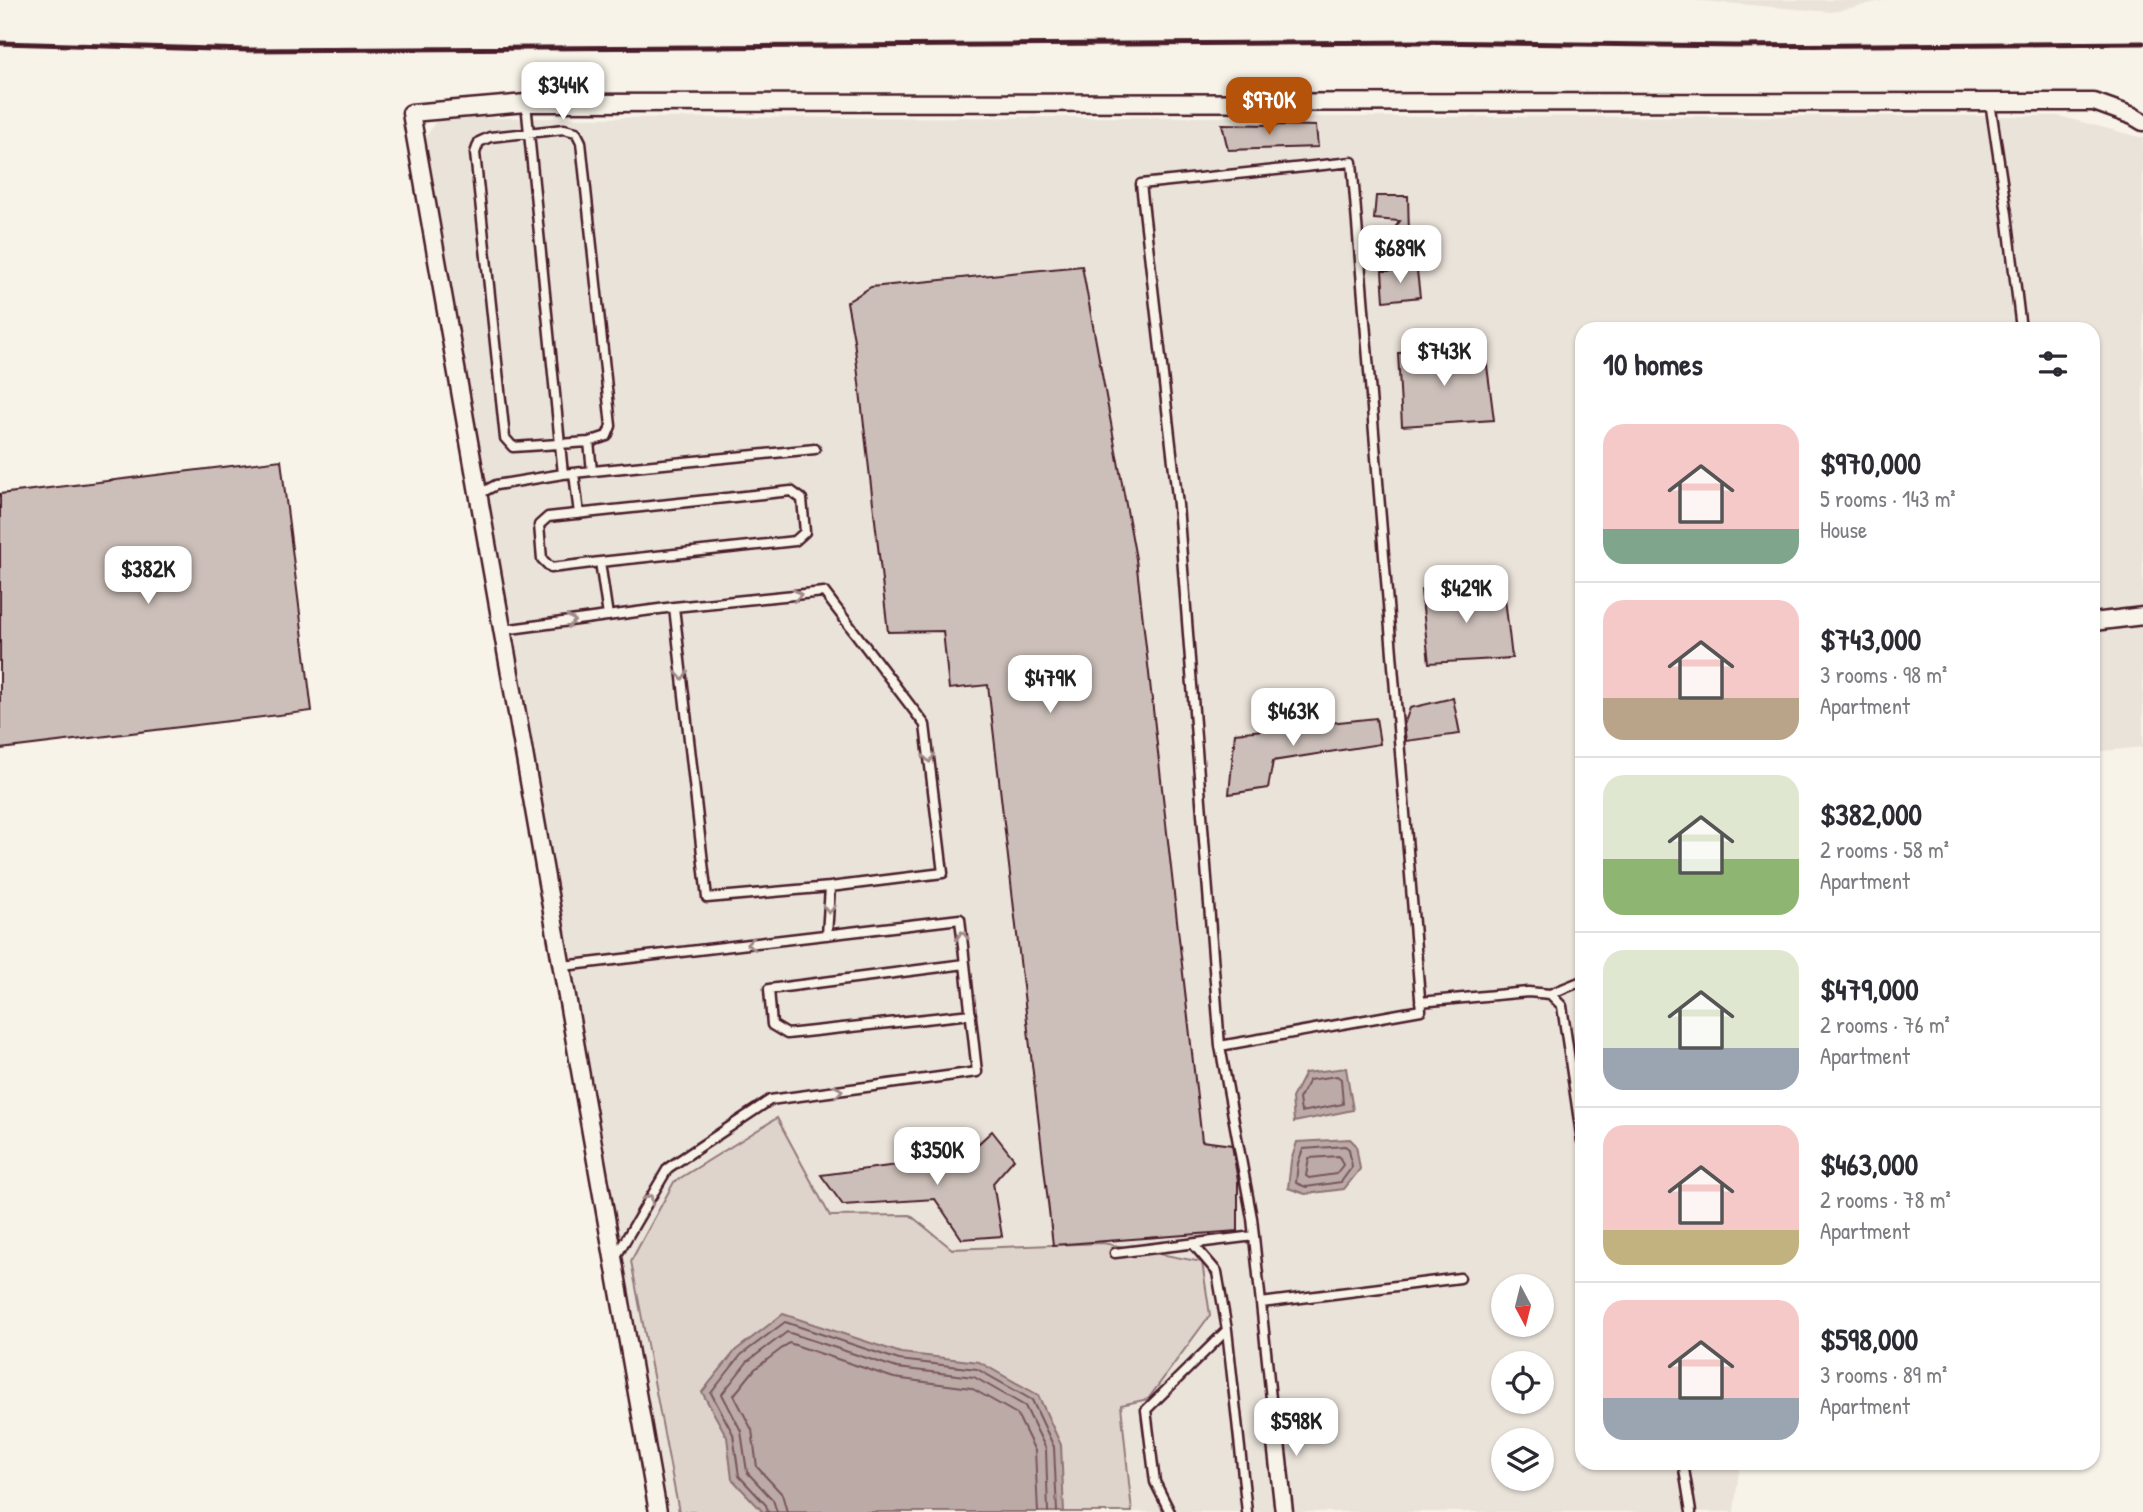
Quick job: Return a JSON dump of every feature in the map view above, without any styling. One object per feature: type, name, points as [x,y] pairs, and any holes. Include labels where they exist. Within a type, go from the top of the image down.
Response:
[{"type":"street","points":[[658,1512],[411,113],[526,103],[2094,102],[2143,122]]},
{"type":"street","points":[[2100,621],[2143,616]]},
{"type":"street","points":[[1272,1408],[1284,1512]]},
{"type":"lane","points":[[1990,102],[2020,322]]},
{"type":"lane","points":[[526,103],[564,474]]},
{"type":"lane","points":[[564,129],[576,132],[581,142],[611,426],[607,436],[589,442],[513,446],[505,438],[475,153],[479,142],[490,137],[564,129]]},
{"type":"lane","points":[[1220,1046],[1421,1010],[1352,162],[1141,184],[1178,505],[1220,1046],[1254,1236],[1272,1408]]},
{"type":"lane","points":[[589,442],[592,471]]},
{"type":"lane","points":[[479,494],[496,485],[564,474],[815,449]]},
{"type":"lane","points":[[574,473],[579,514]]},
{"type":"lane","points":[[791,491],[802,499],[805,532],[794,541],[600,562],[551,568],[542,559],[539,525],[548,517],[791,491]]},
{"type":"lane","points":[[600,562],[608,616]]},
{"type":"lane","points":[[503,630],[674,607],[824,593],[925,725],[943,873],[707,898],[674,607]]},
{"type":"lane","points":[[827,935],[830,887]]},
{"type":"lane","points":[[563,966],[960,919],[977,1072],[770,1100],[668,1168],[615,1258]]},
{"type":"lane","points":[[965,964],[769,989],[772,1025],[787,1034],[971,1014]]},
{"type":"lane","points":[[1420,1002],[1528,992],[1550,994],[1575,984]]},
{"type":"lane","points":[[1550,994],[1563,1006],[1575,1091]]},
{"type":"lane","points":[[1115,1253],[1254,1236]]},
{"type":"lane","points":[[1193,1244],[1217,1272],[1227,1330],[1247,1512]]},
{"type":"lane","points":[[1261,1303],[1460,1278]]},
{"type":"lane","points":[[1170,1512],[1155,1482],[1146,1410],[1227,1330]]},
{"type":"lane","points":[[1684,1470],[1691,1512]]},
{"type":"shaded area","points":[[1690,0],[1886,0],[1832,12]]},
{"type":"shaded area","points":[[2059,116],[2143,138],[2143,747],[2100,751],[2100,322],[1575,322],[1575,1470],[1739,1470],[1734,1512],[668,1512],[421,145],[438,118]]},
{"type":"shaded area","points":[[777,1118],[830,1216],[910,1215],[952,1249],[1103,1243],[1202,1262],[1210,1315],[1148,1399],[1121,1405],[1132,1512],[679,1512],[631,1261],[674,1182]]},
{"type":"water","points":[[1346,1068],[1353,1110],[1294,1122],[1292,1098],[1305,1073]]},
{"type":"water","points":[[1350,1139],[1356,1145],[1360,1169],[1344,1189],[1305,1194],[1288,1188],[1291,1161],[1297,1142]]},
{"type":"water","points":[[783,1314],[901,1353],[979,1362],[1038,1395],[1061,1445],[1064,1512],[763,1512],[732,1479],[727,1437],[702,1392],[736,1350]]},
{"type":"building","points":[[1222,124],[1316,126],[1318,147],[1228,150]]},
{"type":"building","points":[[1376,196],[1408,196],[1409,235],[1415,244],[1399,259],[1382,244],[1400,221],[1374,219]]},
{"type":"building","points":[[1082,266],[1136,559],[1202,1141],[1232,1145],[1238,1181],[1238,1231],[1053,1245],[988,685],[949,689],[943,631],[888,632],[854,340],[847,302],[871,287]]},
{"type":"building","points":[[1382,271],[1417,271],[1420,297],[1384,301]]},
{"type":"building","points":[[1485,350],[1494,420],[1402,426],[1398,353]]},
{"type":"building","points":[[281,460],[312,711],[0,749],[0,494]]},
{"type":"building","points":[[1421,590],[1504,590],[1512,658],[1429,663]]},
{"type":"building","points":[[1453,698],[1460,734],[1406,741],[1404,725],[1410,708]]},
{"type":"building","points":[[1376,718],[1380,744],[1273,761],[1268,788],[1229,794],[1235,733]]},
{"type":"building","points":[[992,1131],[1014,1159],[993,1183],[1002,1236],[962,1239],[935,1199],[843,1205],[821,1175],[965,1156]]},
{"type":"railway","points":[[0,43],[249,50],[1424,42],[1736,46],[2143,43]]}]
